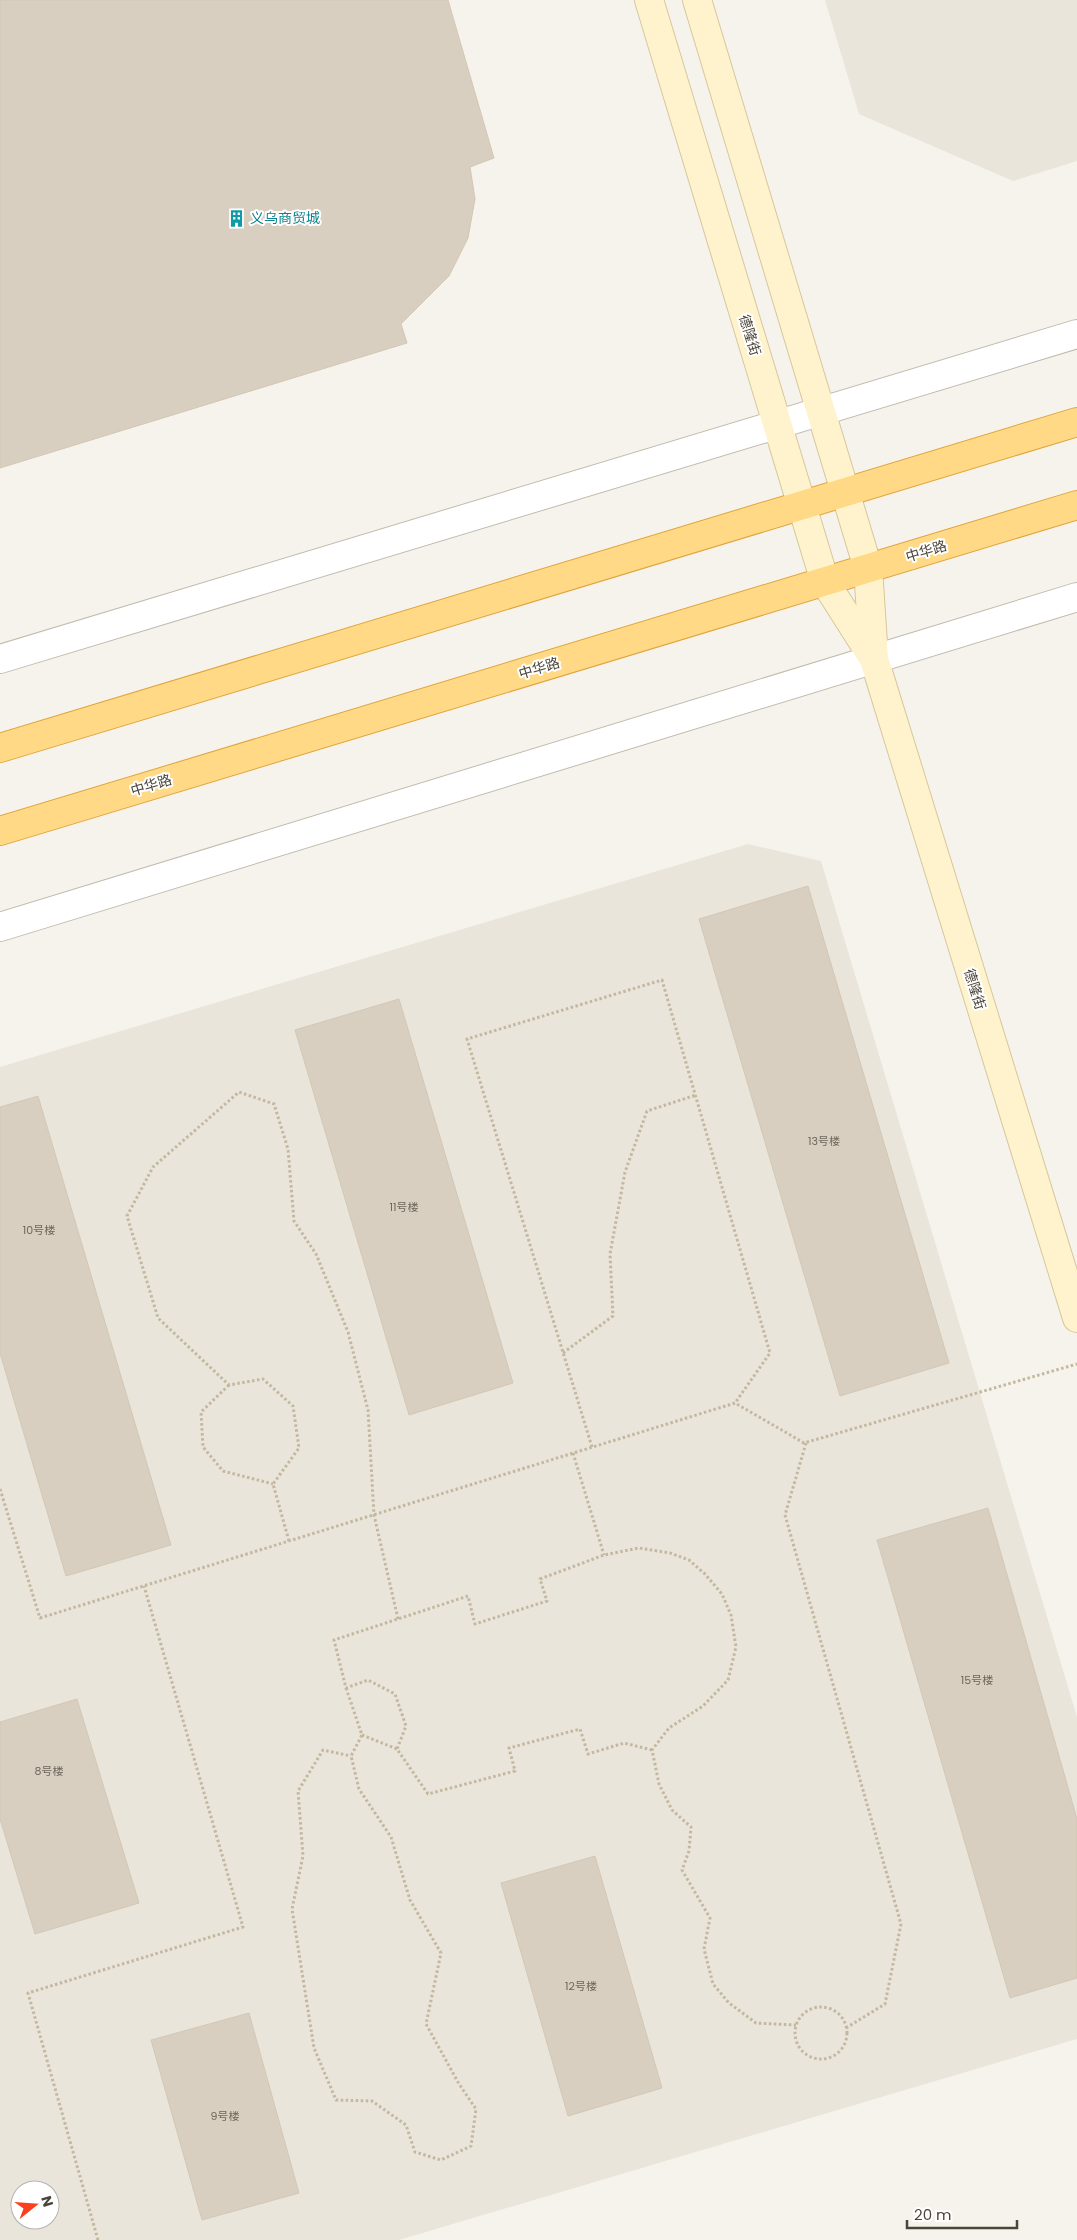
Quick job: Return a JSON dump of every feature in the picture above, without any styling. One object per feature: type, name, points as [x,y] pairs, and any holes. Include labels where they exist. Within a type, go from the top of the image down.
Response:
[{"type":"highway","points":[[0,748],[1077,422]]},
{"type":"highway","name":"中华路","points":[[0,831],[1077,505]]},
{"type":"main road","name":"德隆街","points":[[649,0],[824,582],[874,659]]},
{"type":"main road","name":"德隆街","points":[[697,0],[868,568],[874,659],[1077,1318]]},
{"type":"street","points":[[0,659],[1077,334]]},
{"type":"street","points":[[0,927],[1077,597]]},
{"type":"path","points":[[0,1489],[40,1618],[735,1403],[770,1353],[662,980],[467,1039],[592,1447]]},
{"type":"path","points":[[229,1385],[158,1318],[127,1216],[153,1167],[239,1092],[274,1104],[288,1149],[294,1221],[316,1254],[348,1332],[368,1410],[374,1515],[398,1620]]},
{"type":"path","points":[[563,1352],[612,1316],[610,1254],[625,1172],[647,1111],[696,1095]]},
{"type":"path","points":[[735,1403],[806,1442],[1077,1364]]},
{"type":"path","points":[[263,1379],[293,1406],[299,1448],[273,1484],[223,1471],[203,1447],[201,1412],[229,1385],[263,1379]]},
{"type":"path","points":[[806,1442],[785,1515],[901,1924],[885,2004],[846,2028]]},
{"type":"path","points":[[573,1453],[604,1555]]},
{"type":"path","points":[[273,1484],[289,1541]]},
{"type":"path","points":[[351,1756],[323,1750],[298,1791],[303,1856],[292,1909],[314,2048],[336,2100],[372,2101],[406,2124],[415,2152],[441,2160],[471,2146],[476,2109],[459,2084],[426,2024],[441,1953],[410,1900],[392,1837],[359,1789],[351,1756],[362,1735],[346,1688],[334,1640],[468,1596],[475,1624],[547,1601],[540,1578],[604,1555],[639,1548],[670,1553],[689,1560],[706,1574],[722,1594],[731,1615],[736,1647],[728,1680],[703,1706],[669,1728],[652,1750],[659,1784],[672,1810],[691,1827],[689,1851],[682,1870],[710,1918],[704,1949],[713,1984],[729,2003],[756,2023],[796,2025]]},
{"type":"path","points":[[98,2240],[28,1993],[243,1927],[144,1586]]},
{"type":"path","points":[[346,1688],[368,1680],[395,1694],[406,1726],[397,1749]]},
{"type":"path","points":[[362,1735],[397,1749],[428,1794],[515,1771],[509,1748],[580,1730],[588,1754],[624,1743],[652,1750]]},
{"type":"path","points":[[815,2007],[829,2008],[840,2016],[846,2028],[846,2041],[838,2052],[826,2059],[813,2058],[801,2051],[795,2039],[796,2025],[803,2013],[815,2007]]},
{"type":"shaded area","points":[[825,0],[1077,0],[1077,161],[1013,181],[859,114]]},
{"type":"shaded area","points":[[748,844],[821,861],[1077,1717],[1077,2039],[399,2240],[0,2240],[0,1067]]},
{"type":"building","name":"义乌商贸城","points":[[0,0],[448,0],[494,158],[470,167],[475,199],[468,238],[449,276],[401,324],[407,343],[0,468]]},
{"type":"building","points":[[808,886],[949,1363],[840,1396],[699,919]]},
{"type":"building","points":[[399,999],[513,1383],[409,1415],[295,1030]]},
{"type":"building","points":[[38,1096],[171,1545],[66,1576],[0,1353],[0,1107]]},
{"type":"building","points":[[988,1508],[1077,1819],[1077,1978],[1010,1998],[877,1540]]},
{"type":"building","points":[[77,1699],[139,1903],[35,1934],[0,1819],[0,1722]]},
{"type":"building","points":[[595,1856],[662,2088],[568,2116],[501,1883]]},
{"type":"building","points":[[249,2013],[299,2193],[202,2220],[151,2040]]},
{"type":"place","name":"义乌商贸城","points":[[236,218]]}]
